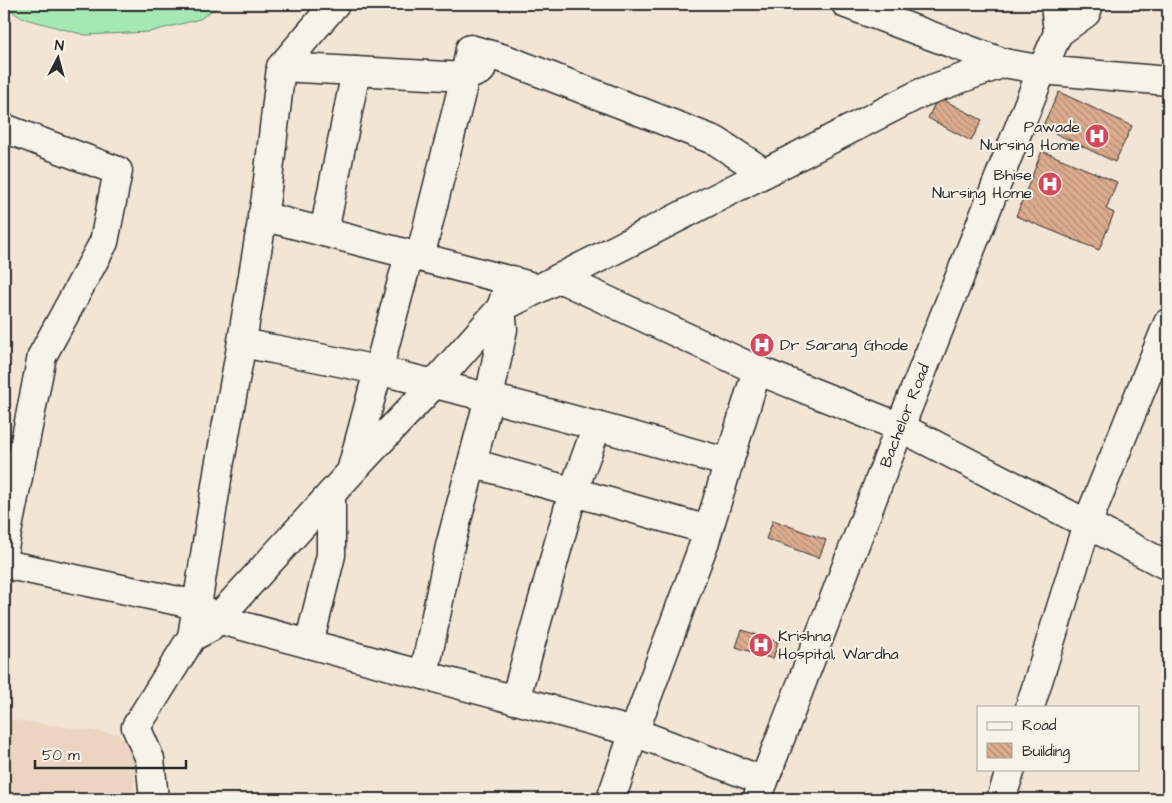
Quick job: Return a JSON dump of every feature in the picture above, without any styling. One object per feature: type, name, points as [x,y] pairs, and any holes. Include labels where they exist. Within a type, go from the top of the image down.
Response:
[{"type":"street","points":[[207,612],[220,467],[266,197],[281,68],[335,4]]},
{"type":"street","points":[[846,4],[1004,63],[1042,70],[1168,81]]},
{"type":"street","name":"Bachelor Road","points":[[760,790],[900,427],[1058,33],[1055,4]]},
{"type":"street","points":[[1058,33],[1086,14],[1090,4]]},
{"type":"street","points":[[351,472],[378,371],[415,256],[465,77],[470,49],[508,60],[716,140],[765,173]]},
{"type":"street","points":[[160,798],[150,759],[136,727],[207,612],[332,494],[434,384],[501,308],[921,93],[1004,63]]},
{"type":"street","points":[[281,68],[465,77]]},
{"type":"street","points":[[324,232],[356,71]]},
{"type":"street","points":[[4,128],[118,171],[104,242],[42,356],[4,548]]},
{"type":"street","points":[[262,216],[511,280],[550,283],[757,370],[900,427],[1168,566]]},
{"type":"street","points":[[424,675],[450,546],[489,398],[503,328],[501,308],[511,280]]},
{"type":"street","points":[[1030,706],[1087,524],[1168,323]]},
{"type":"street","points":[[242,343],[434,384],[597,426],[728,464]]},
{"type":"street","points":[[611,799],[708,530],[757,370]]},
{"type":"street","points":[[515,700],[573,492],[597,426]]},
{"type":"street","points":[[472,464],[708,530]]},
{"type":"street","points":[[309,644],[331,555],[332,494]]},
{"type":"street","points":[[4,564],[207,612],[309,644],[634,732],[760,790]]},
{"type":"street","points":[[1001,799],[1010,770]]},
{"type":"shaded area","points":[[4,719],[118,734],[137,752],[132,799],[4,799]]},
{"type":"green space","points":[[4,4],[221,4],[200,19],[149,32],[85,35],[22,18],[4,6]]},
{"type":"building","points":[[1059,92],[1132,126],[1115,162],[1042,127]]},
{"type":"building","points":[[938,97],[982,120],[971,141],[928,118]]},
{"type":"building","points":[[1042,151],[1117,182],[1106,209],[1114,213],[1099,250],[1016,216]]},
{"type":"building","points":[[773,520],[826,540],[819,558],[766,539]]},
{"type":"building","points":[[742,630],[778,642],[773,659],[736,647]]},
{"type":"place","name":"Pawade Nursing Home","points":[[1097,136]]},
{"type":"place","name":"Bhise Nursing Home","points":[[1050,184]]},
{"type":"place","name":"Dr Sarang Ghode","points":[[762,345]]},
{"type":"place","name":"Krishna Hospital, Wardha","points":[[761,645]]}]
